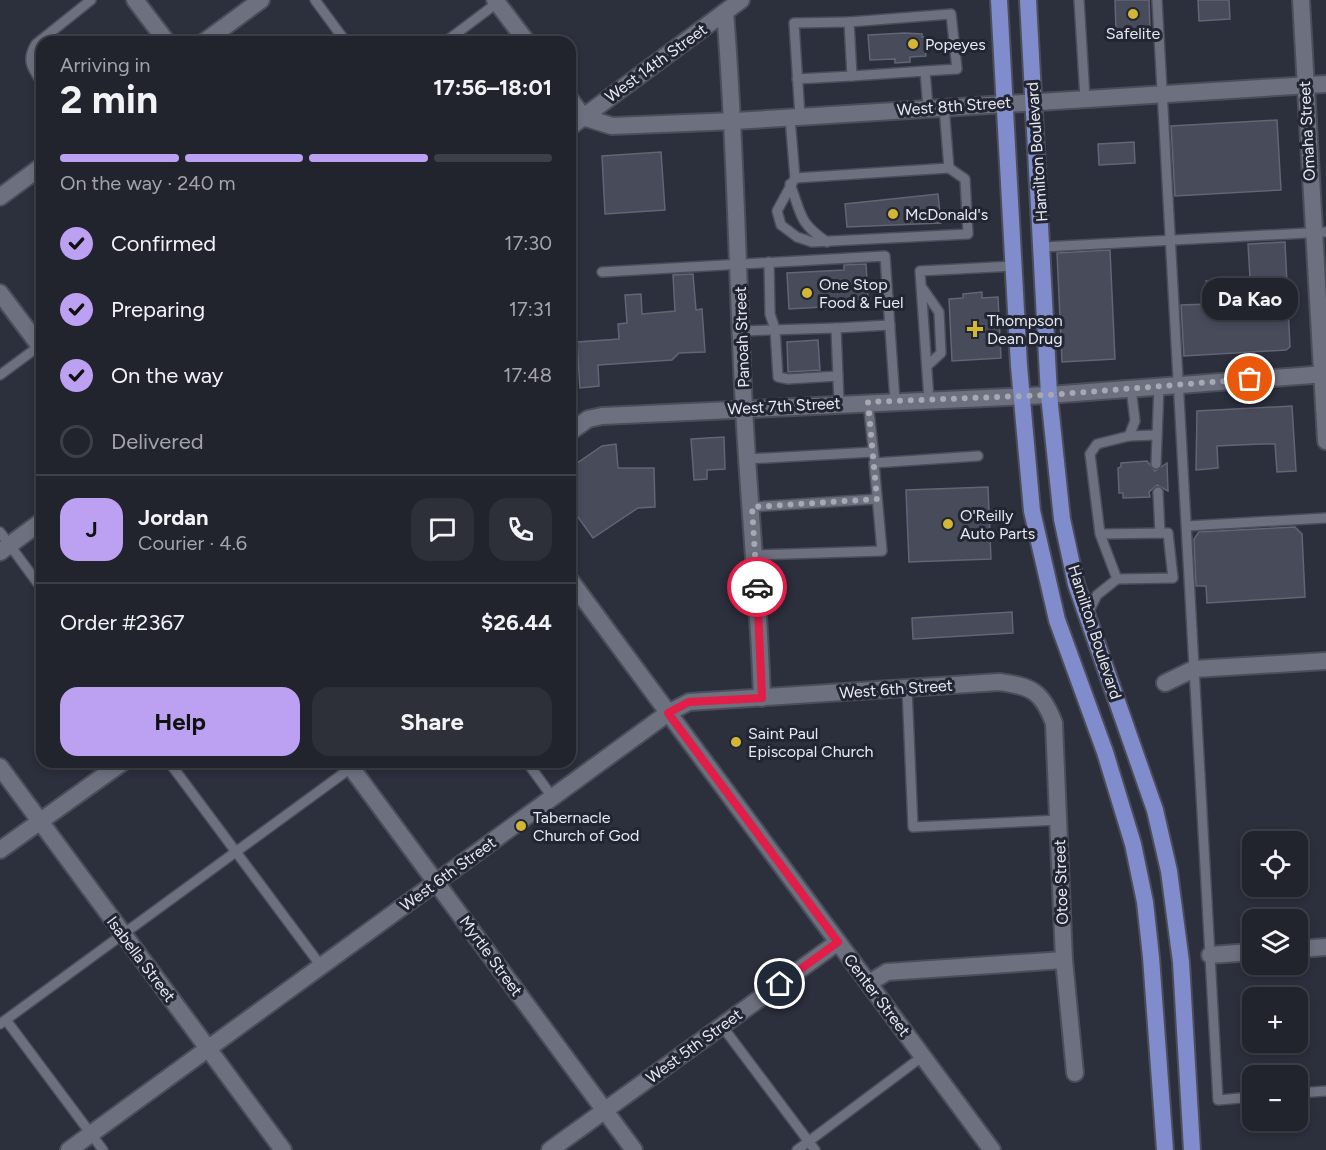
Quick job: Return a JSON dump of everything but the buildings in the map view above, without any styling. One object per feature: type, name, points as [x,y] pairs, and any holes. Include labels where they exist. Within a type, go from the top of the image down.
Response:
[{"type":"main road","name":"Hamilton Boulevard","points":[[999,0],[1021,396],[1032,511],[1047,585],[1123,807],[1145,902],[1165,1150]]},
{"type":"main road","name":"Hamilton Boulevard","points":[[1028,0],[1043,247],[1049,395],[1062,519],[1076,584],[1155,810],[1169,871],[1181,962],[1192,1150]]},
{"type":"street","points":[[135,0],[162,36]]},
{"type":"street","points":[[212,36],[261,0]]},
{"type":"street","name":"West 14th Street","points":[[577,122],[741,0]]},
{"type":"street","name":"Omaha Street","points":[[1301,0],[1305,84],[1320,232],[1326,441]]},
{"type":"street","points":[[496,1],[522,36]]},
{"type":"street","name":"Panoah Street","points":[[725,12],[735,122],[744,407],[755,555],[762,698]]},
{"type":"street","name":"West 8th Street","points":[[577,122],[612,126],[735,122],[1326,84]]},
{"type":"street","points":[[0,197],[36,170]]},
{"type":"street","points":[[0,293],[36,340]]},
{"type":"street","name":"West 7th Street","points":[[576,428],[588,419],[602,416],[744,407],[1049,395],[1324,374]]},
{"type":"street","points":[[3,543],[36,524]]},
{"type":"street","name":"Center Street","points":[[576,588],[992,1150]]},
{"type":"street","points":[[1165,683],[1194,669],[1326,661]]},
{"type":"street","name":"West 6th Street","points":[[69,1150],[668,713],[689,702],[999,681],[1024,685],[1037,695]]},
{"type":"street","name":"Otoe Street","points":[[1037,695],[1050,712],[1054,723],[1064,960],[1075,1073]]},
{"type":"street","name":"Isabella Street","points":[[0,767],[283,1150]]},
{"type":"street","points":[[0,850],[115,768]]},
{"type":"street","name":"Myrtle Street","points":[[356,768],[634,1150]]},
{"type":"street","name":"West 5th Street","points":[[550,1150],[838,942]]},
{"type":"street","points":[[1308,948],[1326,946]]},
{"type":"street","points":[[1210,955],[1242,953]]},
{"type":"street","points":[[869,983],[886,972],[1064,960]]},
{"type":"lane","points":[[46,36],[92,0]]},
{"type":"lane","points":[[315,0],[342,36]]},
{"type":"lane","points":[[1079,0],[1085,98]]},
{"type":"lane","points":[[1157,0],[1218,1100],[1242,1098]]},
{"type":"lane","points":[[452,36],[496,1]]},
{"type":"lane","points":[[797,79],[957,69],[951,14],[849,22],[794,23],[797,79],[793,181],[801,219],[808,229],[827,242]]},
{"type":"lane","points":[[849,22],[852,76]]},
{"type":"lane","points":[[36,44],[29,54],[31,65],[36,73]]},
{"type":"lane","points":[[925,71],[949,168]]},
{"type":"lane","points":[[949,168],[965,179],[968,234],[812,242],[797,237],[781,225],[777,211],[793,181],[949,168]]},
{"type":"lane","points":[[1043,247],[1320,232]]},
{"type":"lane","points":[[602,272],[885,256],[895,401]]},
{"type":"lane","points":[[769,262],[770,314],[775,330],[778,377],[838,376]]},
{"type":"lane","points":[[928,400],[921,271],[1014,266]]},
{"type":"lane","points":[[922,287],[939,312],[941,353],[927,366]]},
{"type":"lane","points":[[742,331],[890,325]]},
{"type":"lane","points":[[836,328],[839,403]]},
{"type":"lane","points":[[802,330],[802,341]]},
{"type":"lane","points":[[0,375],[36,350]]},
{"type":"lane","points":[[1156,464],[1159,386]]},
{"type":"lane","points":[[1129,436],[1135,421],[1131,388]]},
{"type":"lane","points":[[755,555],[882,551],[868,402]]},
{"type":"lane","points":[[1117,579],[1100,534],[1090,454],[1097,444],[1129,436],[1156,435]]},
{"type":"lane","points":[[748,459],[873,452]]},
{"type":"lane","points":[[874,463],[978,456]]},
{"type":"lane","points":[[1158,492],[1160,533]]},
{"type":"lane","points":[[752,507],[877,499]]},
{"type":"lane","points":[[1187,526],[1326,518]]},
{"type":"lane","points":[[1087,615],[1097,595],[1117,579],[1173,578],[1168,533],[1100,534]]},
{"type":"lane","points":[[3,543],[36,582]]},
{"type":"lane","points":[[907,688],[913,827],[1059,820]]},
{"type":"lane","points":[[173,768],[321,966]]},
{"type":"lane","points":[[103,1150],[3,1022],[124,936],[348,768]]},
{"type":"lane","points":[[531,768],[553,798]]},
{"type":"lane","points":[[722,1026],[815,1150]]},
{"type":"lane","points":[[797,1150],[923,1056]]},
{"type":"lane","points":[[1308,1093],[1326,1091]]},
{"type":"way so far","points":[[757,587],[752,507],[877,499],[868,402],[1049,395],[1250,379]]},
{"type":"place","name":"Safelite","points":[[1133,14]]},
{"type":"place","name":"Popeyes","points":[[913,44]]},
{"type":"place","name":"McDonald's","points":[[893,214]]},
{"type":"place","name":"One Stop Food & Fuel","points":[[807,293]]},
{"type":"place","name":"Thompson Dean Drug","points":[[975,329]]},
{"type":"place","name":"Da Kao","points":[[1250,379]]},
{"type":"place","name":"O'Reilly Auto Parts","points":[[948,524]]},
{"type":"place","name":"Saint Paul Episcopal Church","points":[[736,742]]},
{"type":"place","name":"Tabernacle Church of God","points":[[521,826]]},
{"type":"route","points":[[757,587],[762,698],[689,702],[668,713],[838,942],[780,984]]}]
